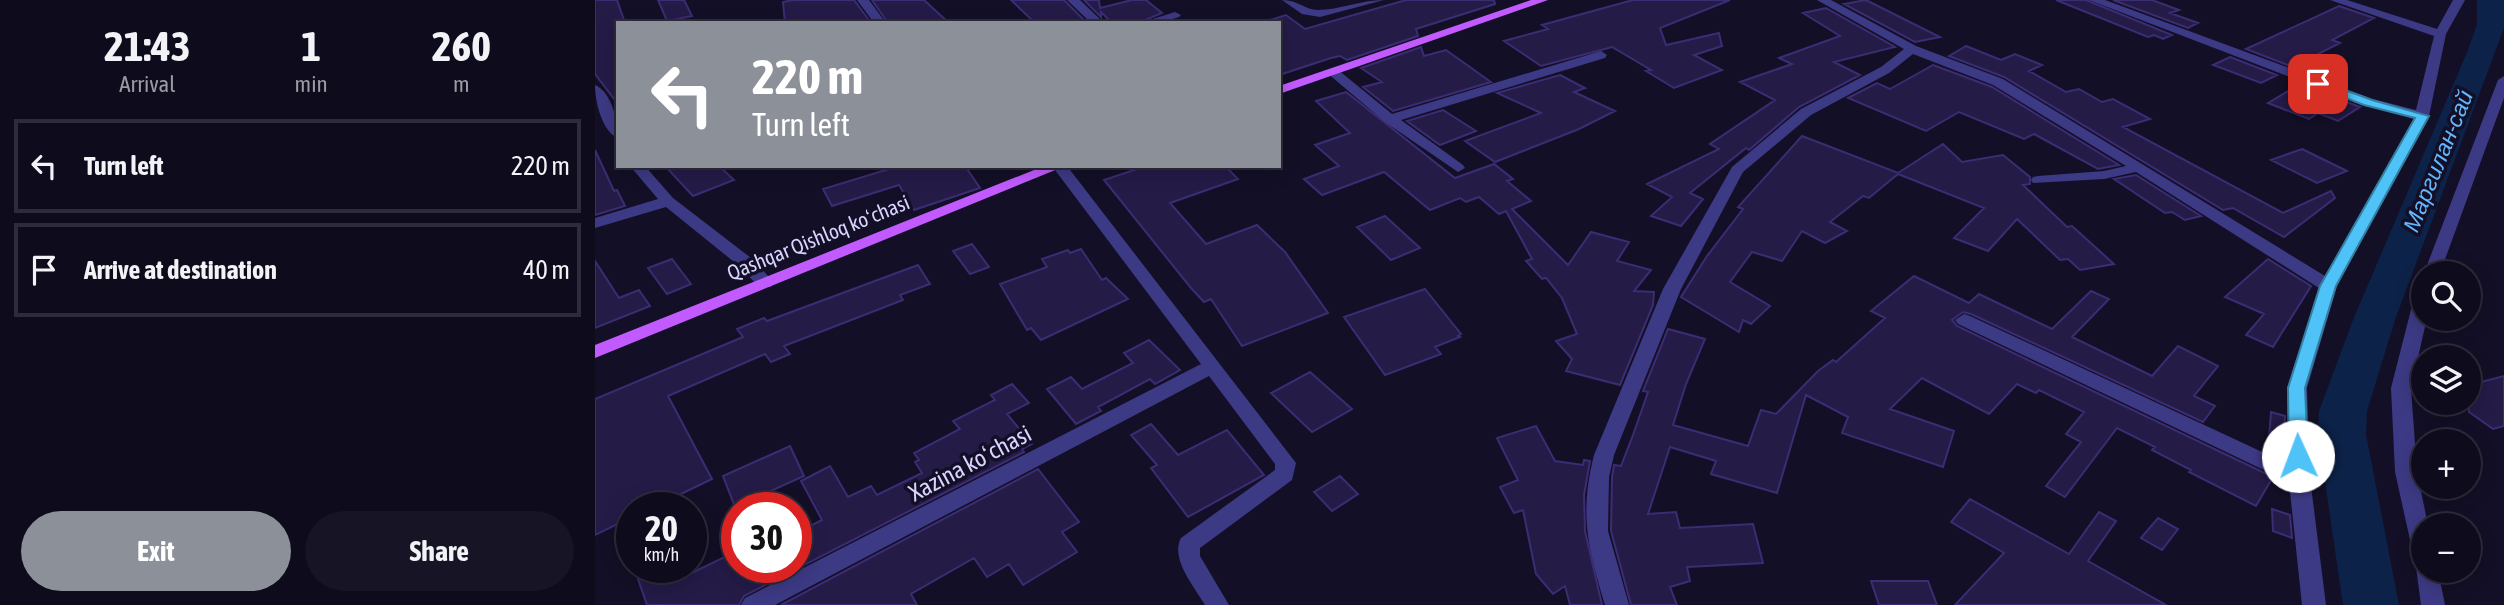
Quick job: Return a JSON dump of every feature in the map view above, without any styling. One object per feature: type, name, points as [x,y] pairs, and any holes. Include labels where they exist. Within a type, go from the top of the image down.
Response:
[{"type":"main road","points":[[1281,89],[1542,0]]},
{"type":"main road","name":"Qashqar Qishloq koʻchasi","points":[[595,352],[1032,170]]},
{"type":"street","points":[[863,0],[879,21]]},
{"type":"street","points":[[1073,0],[1096,21]]},
{"type":"street","points":[[1288,0],[1306,12],[1319,14],[1378,0]]},
{"type":"street","points":[[1823,0],[1912,49],[1998,82],[2328,286]]},
{"type":"street","points":[[2095,0],[2368,102],[2423,116]]},
{"type":"street","points":[[2336,0],[2440,34]]},
{"type":"street","points":[[2313,605],[2299,478],[2297,388],[2328,286],[2423,116],[2440,34],[2459,0]]},
{"type":"street","points":[[1153,21],[1175,15]]},
{"type":"street","points":[[1617,605],[1597,536],[1594,512],[1598,476],[1604,455],[1672,289],[1737,170],[1807,112],[1885,70],[1912,49]]},
{"type":"street","points":[[1390,119],[1601,55]]},
{"type":"street","points":[[1332,72],[1390,119],[1458,168]]},
{"type":"street","points":[[2436,261],[2504,80]]},
{"type":"street","points":[[595,89],[616,130]]},
{"type":"street","points":[[2038,180],[2104,175],[2139,167]]},
{"type":"street","points":[[639,168],[669,201],[745,262],[765,283]]},
{"type":"street","points":[[1060,168],[1286,463],[1285,474],[1189,544],[1189,556],[1217,605]]},
{"type":"street","points":[[595,223],[669,201]]},
{"type":"street","points":[[1964,320],[2299,478]]},
{"type":"street","points":[[2414,513],[2406,472],[2401,388],[2415,331]]},
{"type":"street","name":"Xazina koʻchasi","points":[[753,605],[1210,367]]},
{"type":"street","points":[[2429,583],[2433,605]]},
{"type":"building","points":[[595,0],[617,0],[624,21],[616,21],[616,101],[595,74]]},
{"type":"building","points":[[658,0],[684,0],[692,16],[667,21]]},
{"type":"building","points":[[854,0],[870,21],[785,21],[783,2]]},
{"type":"building","points":[[872,0],[924,0],[947,21],[887,21]]},
{"type":"building","points":[[1011,0],[1064,0],[1085,21],[1033,21]]},
{"type":"building","points":[[1084,0],[1099,0],[1100,8],[1132,0],[1146,0],[1162,13],[1143,21],[1110,21],[1101,12],[1101,17]]},
{"type":"building","points":[[1406,0],[1494,0],[1495,4],[1416,29],[1418,36],[1347,60],[1340,56],[1281,74],[1281,21],[1266,21],[1286,15],[1305,29]]},
{"type":"building","points":[[1633,0],[1730,0],[1660,28],[1666,45],[1719,33],[1722,46],[1694,55],[1722,70],[1674,88],[1646,71],[1651,70],[1612,47],[1541,66],[1504,41],[1548,29],[1542,25]]},
{"type":"building","points":[[1866,0],[1940,37],[1915,42],[1844,4]]},
{"type":"building","points":[[2056,0],[2086,0],[2172,35],[2163,39],[2154,35],[2148,37]]},
{"type":"building","points":[[2113,0],[2152,0],[2179,10],[2170,13],[2198,23],[2188,28]]},
{"type":"building","points":[[2339,6],[2374,18],[2332,40],[2340,43],[2293,67],[2246,49]]},
{"type":"building","points":[[1826,8],[1895,47],[1834,62],[1860,75],[1799,107],[1749,150],[1746,148],[1690,193],[1703,199],[1681,226],[1651,216],[1672,197],[1647,184],[1719,149],[1710,144],[1775,100],[1740,82],[1792,64],[1779,58],[1840,36],[1803,13]]},
{"type":"building","points":[[1966,46],[2001,60],[2015,54],[2042,65],[2029,71],[2066,92],[2079,89],[2102,102],[2113,99],[2150,119],[2123,127],[2283,213],[2331,191],[2335,198],[2284,237],[2233,208],[2223,210],[2004,77],[1949,56]]},
{"type":"building","points":[[1421,47],[1424,56],[1446,50],[1491,82],[1393,111],[1363,87],[1382,82],[1361,68]]},
{"type":"building","points":[[2230,57],[2277,75],[2261,83],[2213,65]]},
{"type":"building","points":[[1933,65],[1992,87],[2119,165],[2098,169],[2034,134],[2024,139],[1959,112],[1926,131],[1848,98],[1877,83],[1890,89]]},
{"type":"building","points":[[1560,75],[1585,88],[1574,92],[1615,111],[1579,129],[1495,162],[1465,141],[1541,113],[1497,93]]},
{"type":"building","points":[[2300,84],[2360,107],[2338,121],[2318,113],[2309,119],[2268,103]]},
{"type":"building","points":[[1346,92],[1455,178],[1494,164],[1513,179],[1507,181],[1531,201],[1512,209],[1568,265],[1591,232],[1629,242],[1617,261],[1651,270],[1634,291],[1654,292],[1653,305],[1620,385],[1566,371],[1572,359],[1556,341],[1577,334],[1562,298],[1546,278],[1542,279],[1526,261],[1532,259],[1506,211],[1499,214],[1479,197],[1466,202],[1460,198],[1430,210],[1384,172],[1322,195],[1304,179],[1339,166],[1315,145],[1350,133],[1316,101]]},
{"type":"building","points":[[1443,110],[1476,131],[1440,145],[1407,121]]},
{"type":"building","points":[[1802,136],[1898,173],[1943,144],[1962,162],[2003,155],[2030,177],[2030,184],[2023,185],[2067,227],[2072,226],[2114,264],[2080,270],[2068,259],[2060,260],[2017,219],[1988,251],[1954,238],[1984,208],[1898,174],[1869,198],[1863,196],[1830,222],[1847,231],[1825,243],[1802,231],[1782,261],[1752,252],[1730,282],[1770,306],[1751,324],[1743,320],[1739,332],[1681,297],[1707,256],[1743,209],[1738,207]]},
{"type":"building","points":[[2302,149],[2347,171],[2317,183],[2271,160]]},
{"type":"building","points":[[595,150],[614,191],[617,190],[625,206],[595,215]]},
{"type":"building","points":[[667,168],[721,168],[734,180],[693,196]]},
{"type":"building","points":[[966,168],[980,188],[914,210],[899,185],[832,206],[823,189],[889,169]]},
{"type":"building","points":[[1140,168],[1227,168],[1238,179],[1170,203],[1206,244],[1257,225],[1285,252],[1328,313],[1242,346],[1211,299],[1204,302],[1191,288],[1104,180]]},
{"type":"building","points":[[2136,175],[2201,216],[2185,220],[2172,212],[2165,213],[2114,179]]},
{"type":"building","points":[[1385,216],[1420,248],[1391,260],[1357,227]]},
{"type":"building","points":[[972,244],[989,267],[970,274],[953,251]]},
{"type":"building","points":[[1081,249],[1102,280],[1106,278],[1128,299],[1041,340],[1031,328],[1027,330],[1000,284],[1047,267],[1042,259],[1068,250],[1070,253]]},
{"type":"building","points":[[672,259],[691,284],[667,294],[648,268]]},
{"type":"building","points":[[2268,259],[2311,286],[2273,347],[2246,335],[2264,314],[2225,297]]},
{"type":"building","points":[[595,261],[619,298],[639,290],[650,306],[595,328]]},
{"type":"building","points":[[918,265],[930,284],[900,295],[903,300],[784,346],[790,354],[771,362],[765,354],[668,396],[712,479],[685,492],[616,492],[616,525],[595,535],[595,399],[743,337],[737,329],[764,318],[767,321]]},
{"type":"building","points":[[1914,276],[1969,303],[1979,294],[2052,329],[2091,291],[2109,299],[2072,337],[2152,376],[2178,346],[2218,366],[2194,396],[2215,406],[2203,422],[1971,314],[1963,312],[1952,320],[1957,326],[2273,477],[2256,506],[2189,472],[2191,470],[2152,450],[2155,447],[2117,428],[2065,497],[2046,486],[2081,442],[2066,434],[2084,412],[2039,390],[2036,393],[2017,384],[1989,414],[1922,378],[1890,409],[1954,431],[1943,467],[1842,433],[1848,417],[1806,395],[1777,493],[1711,474],[1716,461],[1670,447],[1648,514],[1676,512],[1680,528],[1753,524],[1763,563],[1687,567],[1690,581],[1670,587],[1677,605],[1631,605],[1611,531],[1612,477],[1614,465],[1621,466],[1633,435],[1648,392],[1643,391],[1668,329],[1705,339],[1686,384],[1673,425],[1748,446],[1761,410],[1776,414],[1818,371],[1833,360],[1836,362],[1885,318],[1871,311]]},
{"type":"building","points":[[1425,289],[1461,334],[1458,336],[1460,337],[1435,347],[1441,354],[1385,375],[1344,317]]},
{"type":"building","points":[[1149,340],[1180,370],[1155,384],[1150,379],[1098,407],[1101,411],[1076,424],[1047,389],[1071,377],[1082,389],[1133,363],[1124,353]]},
{"type":"building","points":[[1310,372],[1352,409],[1312,432],[1271,393]]},
{"type":"building","points":[[2504,376],[2504,426],[2493,429],[2473,415],[2481,415],[2481,382]]},
{"type":"building","points":[[1012,384],[1029,403],[1007,414],[1032,444],[1022,449],[1024,452],[812,561],[812,525],[822,520],[812,501],[812,492],[807,492],[801,481],[830,466],[848,497],[871,486],[877,495],[922,473],[915,462],[919,460],[914,453],[960,429],[953,421],[995,400],[991,395]]},
{"type":"building","points":[[2271,412],[2285,416],[2283,459],[2268,452]]},
{"type":"building","points":[[1151,424],[1178,455],[1227,430],[1264,475],[1188,517],[1151,468],[1157,465],[1131,435]]},
{"type":"building","points":[[1536,426],[1555,461],[1583,465],[1584,460],[1590,461],[1584,495],[1585,531],[1602,605],[1570,605],[1565,586],[1553,594],[1536,574],[1523,510],[1514,513],[1500,487],[1518,480],[1497,438]]},
{"type":"building","points":[[790,446],[804,476],[768,492],[729,492],[723,476]]},
{"type":"building","points":[[1038,469],[1079,522],[1062,532],[1077,552],[1023,585],[1009,564],[987,577],[974,558],[911,594],[917,605],[781,605]]},
{"type":"building","points":[[1340,476],[1358,494],[1332,511],[1314,492]]},
{"type":"building","points":[[1970,499],[2069,554],[2099,512],[2116,521],[2088,561],[2166,605],[1955,605],[2004,553],[1951,522]]},
{"type":"building","points":[[2272,509],[2290,515],[2292,538],[2273,531]]},
{"type":"building","points":[[2158,518],[2178,529],[2162,550],[2141,538]]},
{"type":"building","points":[[721,559],[721,583],[769,583],[744,596],[739,605],[647,605],[639,583],[707,583],[707,566]]},
{"type":"building","points":[[1871,581],[1928,581],[1937,605],[1879,605]]},
{"type":"waterway","name":"Маргилан-сай","points":[[2371,605],[2342,434],[2343,411],[2374,320],[2483,50],[2491,24],[2490,0]]},
{"type":"route","points":[[2298,456],[2297,388],[2328,286],[2423,116],[2368,102],[2318,84]]}]
